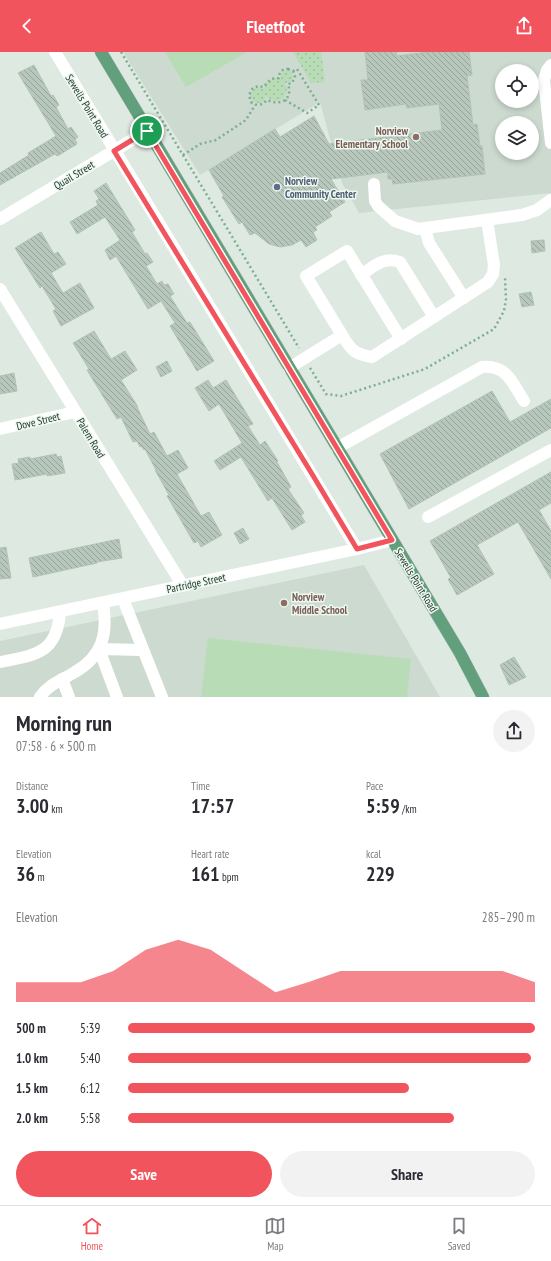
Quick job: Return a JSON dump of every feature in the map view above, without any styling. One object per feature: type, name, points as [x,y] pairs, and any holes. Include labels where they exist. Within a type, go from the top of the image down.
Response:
[{"type":"main road","name":"Sewells Point Road","points":[[101,52],[460,653],[483,697]]},
{"type":"street","name":"Sewells Point Road","points":[[55,52],[357,549]]},
{"type":"street","points":[[551,64],[547,70],[544,80],[551,143]]},
{"type":"street","name":"Quail Street","points":[[0,219],[147,131]]},
{"type":"street","points":[[374,184],[375,201],[378,206],[395,221],[418,229],[528,213],[537,210],[551,200]]},
{"type":"street","points":[[401,339],[347,251],[306,276],[350,348],[362,356],[372,357],[401,339],[488,282],[493,274],[494,265],[487,220]]},
{"type":"street","points":[[425,228],[429,243],[464,298]]},
{"type":"street","points":[[361,275],[383,260],[394,260],[400,262],[434,317]]},
{"type":"street","name":"Palem Road","points":[[0,289],[183,586]]},
{"type":"street","points":[[289,368],[342,335]]},
{"type":"street","points":[[337,448],[482,367],[491,367],[504,372],[524,401]]},
{"type":"street","name":"Dove Street","points":[[0,429],[75,412]]},
{"type":"street","points":[[428,518],[551,450]]},
{"type":"street","name":"Partridge Street","points":[[0,624],[357,549],[392,540]]},
{"type":"street","points":[[123,599],[162,697]]},
{"type":"street","points":[[40,697],[52,684],[76,672],[93,659],[99,650],[105,634],[106,620],[104,603]]},
{"type":"street","points":[[0,662],[34,655],[43,650],[50,643],[56,633],[60,623],[60,612]]},
{"type":"street","points":[[99,650],[143,650]]},
{"type":"street","points":[[99,650],[117,697]]},
{"type":"street","points":[[62,679],[69,697]]},
{"type":"path","points":[[285,69],[288,69],[293,72],[295,77],[292,82],[288,84],[290,89],[285,100],[278,103],[268,100],[261,105],[255,105],[249,99],[249,92],[258,86],[263,88],[270,79],[279,78],[280,73],[285,69]]},
{"type":"path","points":[[285,100],[307,113],[319,105],[297,69],[293,72]]},
{"type":"path","points":[[183,155],[200,144],[216,140],[246,120],[255,105]]},
{"type":"shaded area","name":"Norview Elementary School","points":[[123,52],[551,52],[551,193],[359,213],[342,183],[320,102],[200,175]]},
{"type":"shaded area","name":"Norview Middle School","points":[[364,565],[440,697],[0,697],[0,641]]},
{"type":"green space","points":[[165,52],[247,52],[186,87]]},
{"type":"green space","points":[[293,52],[321,52],[325,82],[311,83]]},
{"type":"green space","points":[[288,70],[292,73],[293,78],[290,82],[285,83],[287,89],[284,98],[275,101],[266,96],[261,103],[253,101],[250,95],[253,89],[258,87],[264,89],[267,82],[275,78],[281,79],[281,73]]},
{"type":"green space","points":[[208,638],[411,659],[407,697],[201,697]]},
{"type":"building","points":[[365,52],[396,52],[397,56],[428,52],[469,52],[472,75],[467,76],[473,125],[477,124],[480,146],[482,146],[485,174],[393,184],[392,179],[388,179],[388,172],[331,179],[345,202],[329,212],[332,216],[315,227],[317,230],[313,232],[317,240],[306,247],[301,240],[292,245],[280,247],[269,244],[255,233],[250,235],[242,222],[239,224],[222,197],[224,196],[209,170],[275,129],[280,137],[314,116],[329,144],[442,130],[439,104],[407,108],[406,104],[365,110],[361,80],[368,80]]},
{"type":"building","points":[[34,65],[51,96],[53,95],[59,105],[56,107],[68,129],[71,127],[78,137],[75,139],[77,144],[57,156],[55,154],[0,185],[0,173],[29,155],[28,153],[56,136],[18,73]]},
{"type":"building","points":[[106,183],[135,230],[132,232],[145,254],[147,253],[153,262],[146,266],[157,284],[162,281],[164,285],[168,284],[174,294],[170,296],[187,323],[190,322],[214,361],[197,371],[170,326],[175,323],[161,301],[148,309],[116,256],[110,260],[105,250],[120,240],[105,217],[77,234],[70,222],[98,205],[96,201],[99,199],[94,191]]},
{"type":"building","points":[[41,232],[54,254],[58,252],[66,264],[51,273],[63,293],[80,283],[94,308],[61,326],[53,311],[56,309],[42,286],[40,288],[15,248]]},
{"type":"building","points":[[544,240],[545,251],[532,253],[531,241]]},
{"type":"building","points":[[531,292],[534,305],[522,307],[519,294]]},
{"type":"building","points":[[94,331],[111,359],[125,351],[137,370],[121,380],[138,407],[150,434],[154,432],[167,456],[178,450],[188,468],[177,474],[201,516],[209,512],[222,535],[201,547],[198,541],[194,543],[167,496],[169,495],[145,449],[144,450],[141,446],[140,447],[137,441],[133,442],[121,417],[117,419],[87,370],[89,369],[73,343]]},
{"type":"building","points":[[167,361],[172,371],[161,377],[156,367]]},
{"type":"building","points":[[14,373],[17,391],[0,394],[0,376]]},
{"type":"building","points":[[208,380],[213,388],[226,380],[253,424],[248,426],[260,445],[265,441],[278,461],[277,462],[291,487],[288,489],[304,513],[301,515],[305,522],[292,530],[272,498],[268,501],[241,457],[220,470],[214,461],[242,443],[219,404],[209,411],[195,388]]},
{"type":"building","points":[[492,391],[510,422],[551,399],[551,428],[409,509],[380,454]]},
{"type":"building","points":[[56,454],[57,457],[61,456],[65,473],[47,476],[47,474],[15,480],[12,464],[19,463],[18,459],[30,457],[30,459]]},
{"type":"building","points":[[551,472],[551,503],[539,510],[551,531],[551,579],[518,522],[477,545],[494,574],[457,595],[448,579],[451,578],[430,541]]},
{"type":"building","points":[[243,528],[249,539],[240,544],[234,533]]},
{"type":"building","points":[[119,539],[122,558],[97,562],[33,577],[29,558]]},
{"type":"building","points":[[6,547],[11,578],[0,579],[0,548]]},
{"type":"building","points":[[514,657],[526,677],[509,685],[500,665]]},
{"type":"place","name":"Norview Elementary School","points":[[416,137]]},
{"type":"place","name":"Norview Community Center","points":[[277,187]]},
{"type":"place","name":"Norview Middle School","points":[[284,603]]},
{"type":"route","points":[[147,131],[392,540],[357,549],[114,151],[147,131]]}]
